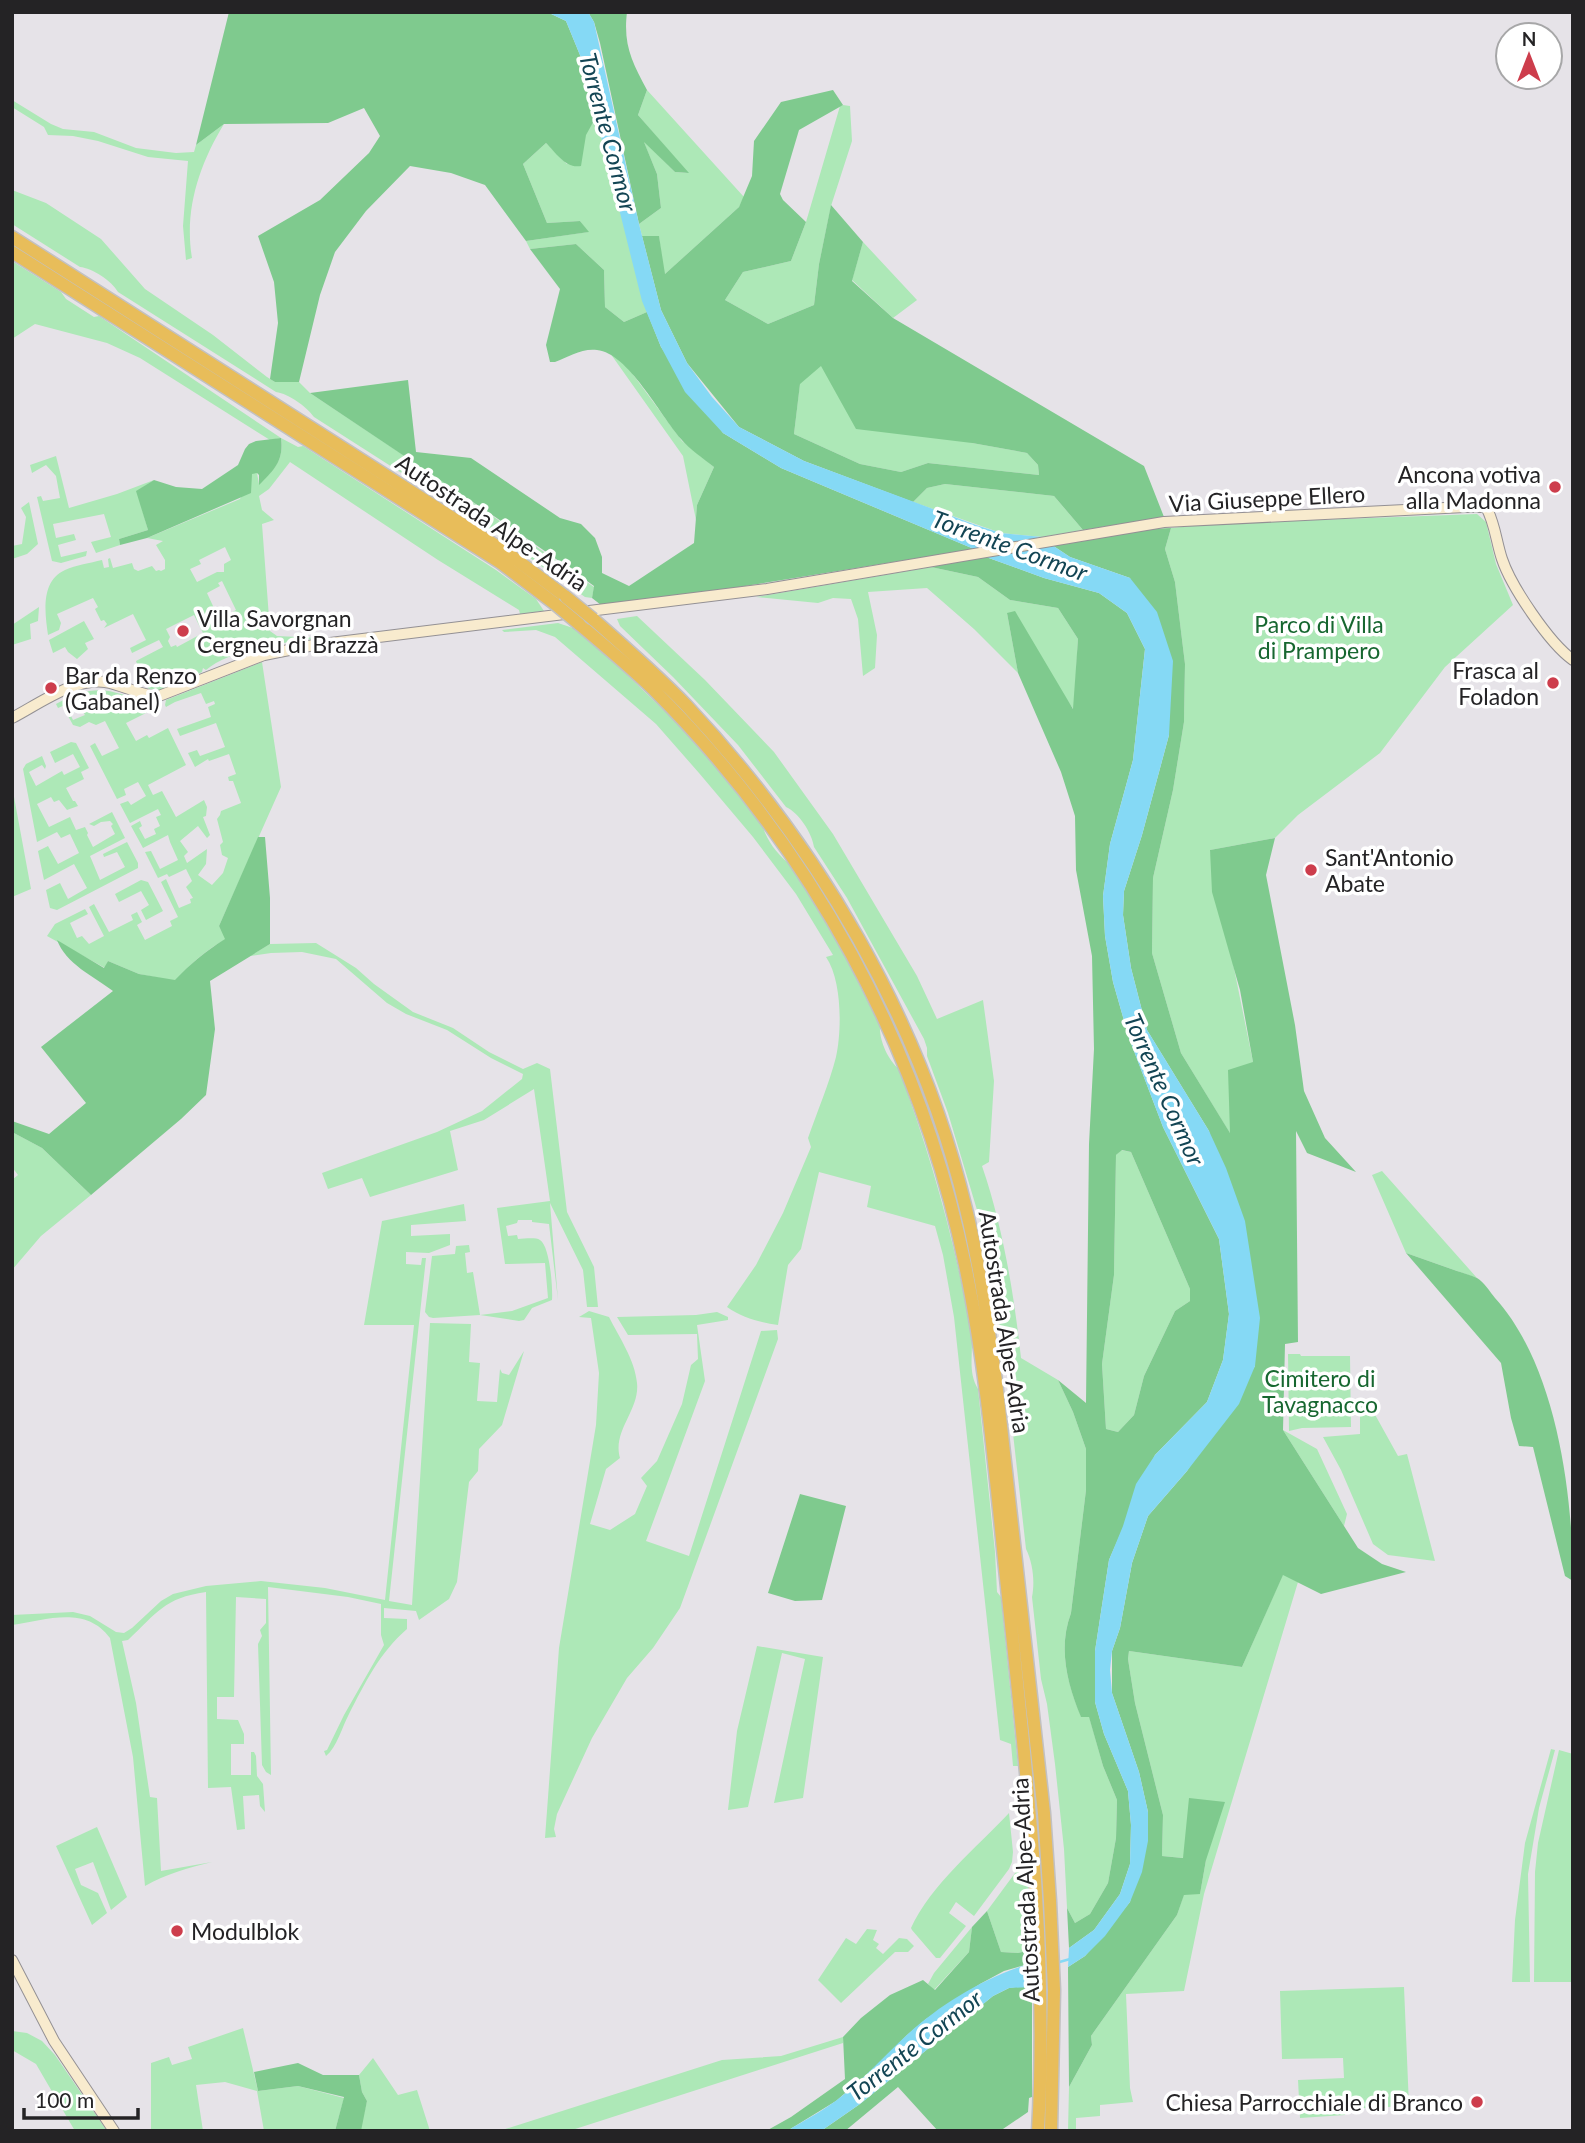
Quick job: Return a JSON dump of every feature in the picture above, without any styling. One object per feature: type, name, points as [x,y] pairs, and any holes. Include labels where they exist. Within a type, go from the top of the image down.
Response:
[{"type":"highway","name":"Autostrada Alpe-Adria","points":[[12,237],[285,410],[297,426],[509,554],[561,601],[579,624],[651,687],[718,759],[761,813],[815,891],[902,1042]]},
{"type":"highway","name":"Autostrada Alpe-Adria","points":[[12,252],[283,425],[297,426]]},
{"type":"highway","name":"Autostrada Alpe-Adria","points":[[561,601],[593,619],[658,677],[757,787],[820,874],[873,966],[902,1042],[931,1133],[966,1267],[984,1380],[1051,1901],[1054,2036],[1059,2072],[1038,2131]]},
{"type":"highway","name":"Autostrada Alpe-Adria","points":[[1028,1728],[1040,1990],[1051,2131]]},
{"type":"highway","points":[[1050,2095],[1059,2131]]},
{"type":"main road","name":"Via Giuseppe Ellero","points":[[12,718],[79,685],[92,682],[104,682],[147,695],[165,695],[264,655],[292,649],[705,598],[1164,522],[1486,507],[1502,559],[1513,583],[1542,626],[1573,660]]},
{"type":"main road","points":[[12,1959],[54,2041],[114,2131]]},
{"type":"green space","points":[[229,12],[547,12],[566,21],[582,60],[596,117],[586,135],[581,166],[566,163],[546,143],[523,164],[547,223],[580,221],[589,232],[526,241],[485,185],[451,173],[410,166],[366,211],[335,252],[320,295],[299,382],[275,382],[270,379],[278,323],[274,282],[258,236],[320,200],[369,153],[380,136],[364,108],[328,123],[224,124],[196,145]]},
{"type":"green space","points":[[588,12],[627,12],[626,34],[630,53],[647,90],[638,115],[689,173],[675,172],[644,142],[657,174],[661,208],[639,224],[600,43]]},
{"type":"green space","points":[[647,90],[744,197],[739,207],[664,275],[659,237],[642,236],[639,224],[661,208],[657,174],[643,140],[675,172],[688,173],[638,115]]},
{"type":"green space","points":[[833,90],[843,105],[799,130],[780,194],[806,222],[791,261],[743,272],[725,300],[768,324],[814,305],[831,205],[863,242],[852,281],[893,318],[1144,466],[1164,517],[1083,530],[1054,496],[945,484],[927,488],[913,502],[804,461],[739,427],[687,363],[661,310],[642,236],[659,236],[665,274],[739,207],[752,176],[754,141],[781,102]],"holes":[[[821,366],[856,429],[972,443],[1027,453],[1038,465],[1039,475],[928,463],[901,472],[860,464],[794,434],[800,384]]]},
{"type":"green space","points":[[12,100],[63,129],[94,132],[136,148],[176,153],[194,152],[196,145],[224,124],[207,155],[196,188],[190,223],[192,258],[186,260],[183,226],[188,161],[148,157],[73,136],[48,135],[44,127],[12,107]]},
{"type":"green space","points":[[840,106],[850,106],[852,141],[831,206],[814,305],[768,324],[725,300],[743,272],[791,261],[806,222]]},
{"type":"green space","points":[[596,117],[647,312],[624,322],[605,307],[604,270],[576,244],[530,249],[526,241],[588,232],[580,221],[547,223],[523,164],[546,143],[567,164]]},
{"type":"green space","points":[[12,190],[46,203],[101,239],[145,289],[213,335],[267,377],[275,382],[299,382],[310,393],[441,480],[594,587],[592,598],[585,597],[486,527],[314,417],[297,401],[276,392],[118,292],[101,276],[80,267],[12,224]]},
{"type":"green space","points":[[863,242],[917,300],[893,318],[852,280]]},
{"type":"green space","points":[[576,244],[604,270],[605,307],[624,322],[647,312],[661,347],[723,433],[781,468],[974,549],[708,592],[601,605],[592,598],[594,586],[310,393],[408,380],[416,452],[471,458],[560,518],[581,524],[595,538],[602,557],[602,573],[629,586],[694,543],[697,505],[714,467],[685,443],[632,373],[609,354],[586,350],[550,362],[546,345],[560,289],[530,249]]},
{"type":"green space","points":[[12,261],[281,438],[270,440],[140,358],[107,343],[35,324],[12,339]]},
{"type":"green space","points":[[610,353],[626,365],[682,441],[714,467],[697,505],[696,520],[683,456]]},
{"type":"green space","points":[[821,365],[972,443],[1027,453],[1038,465],[1039,475],[928,463],[901,472],[860,464],[794,434],[800,383]]},
{"type":"green space","points":[[281,438],[298,447],[303,446],[496,570],[536,599],[544,611],[520,614],[519,610],[290,462],[269,489],[259,496],[262,510],[274,520],[262,524],[270,631],[277,636],[319,638],[244,652],[206,670],[203,668],[202,672],[175,686],[153,690],[146,685],[136,661],[163,647],[159,640],[132,653],[130,648],[146,640],[133,614],[104,628],[107,624],[104,620],[101,621],[93,598],[57,614],[61,623],[59,630],[48,635],[46,599],[51,582],[57,575],[74,567],[102,560],[104,568],[109,567],[110,558],[113,568],[132,563],[138,571],[152,566],[156,571],[165,569],[165,560],[156,545],[163,541],[147,538],[240,499],[252,473],[257,473],[259,484],[273,469],[282,446]],"holes":[[[225,547],[231,560],[224,564],[224,572],[217,572],[197,582],[190,569],[201,564],[199,560]],[[222,581],[236,610],[219,619],[207,593],[220,586],[218,583]],[[194,615],[203,633],[177,647],[171,647],[166,629]]]},
{"type":"green space","points":[[281,438],[281,453],[277,464],[259,485],[259,475],[252,474],[251,493],[147,538],[120,545],[119,539],[148,530],[136,491],[154,480],[176,487],[202,489],[238,465],[249,444]]},
{"type":"green space","points":[[56,456],[69,508],[154,480],[137,491],[148,530],[119,539],[120,545],[96,553],[91,542],[111,537],[104,514],[53,524],[56,538],[74,534],[76,540],[58,545],[61,557],[87,551],[86,556],[61,563],[52,561],[37,497],[41,496],[43,501],[60,498],[56,476],[46,465],[32,473],[30,465]]},
{"type":"green space","points":[[945,484],[1054,496],[1083,530],[1042,537],[1001,533],[913,502],[927,488]]},
{"type":"green space","points":[[29,502],[38,544],[27,554],[12,559],[12,546],[22,544],[26,517],[21,508]]},
{"type":"green space","name":"Parco di Villa di Prampero","points":[[1477,514],[1486,522],[1496,564],[1513,605],[1445,667],[1380,753],[1298,815],[1275,838],[1210,850],[1253,1062],[1231,1135],[1181,1053],[1152,953],[1153,878],[1173,790],[1184,722],[1185,664],[1175,582],[1165,549],[1171,528],[1211,524]]},
{"type":"green space","points":[[1171,528],[1165,549],[1175,582],[1185,664],[1184,722],[1173,790],[1153,878],[1152,953],[1181,1053],[1230,1133],[1228,1070],[1253,1062],[1240,990],[1212,892],[1210,850],[1275,838],[1266,875],[1295,1025],[1304,1091],[1325,1138],[1356,1172],[1307,1153],[1296,1131],[1298,1342],[1285,1344],[1283,1430],[1358,1548],[1382,1564],[1406,1572],[1321,1594],[1283,1575],[1242,1667],[1129,1651],[1135,1703],[1163,1815],[1162,1856],[1183,1858],[1189,1798],[1225,1802],[1206,1860],[1200,1894],[1184,1895],[1177,1915],[1091,2036],[1092,2045],[1069,2087],[1068,1967],[1085,1956],[1130,1902],[1148,1812],[1139,1772],[1112,1693],[1112,1651],[1120,1628],[1132,1563],[1148,1516],[1187,1471],[1255,1366],[1209,1131],[1147,1030],[1131,968],[1123,915],[1124,891],[1169,735],[1130,578],[1070,557],[1052,545]]},
{"type":"green space","points":[[986,557],[1044,578],[1099,593],[1127,613],[1145,649],[1133,760],[1110,844],[1103,896],[1105,936],[1113,982],[1129,1038],[1163,1127],[1219,1239],[1229,1314],[1223,1360],[1207,1402],[1155,1455],[1109,1560],[1095,1651],[1095,1702],[1104,1734],[1128,1791],[1130,1864],[1120,1894],[1094,1930],[1069,1948],[1067,1908],[1075,1923],[1090,1914],[1108,1883],[1116,1838],[1117,1800],[1103,1766],[1089,1717],[1081,1717],[1076,1704],[1068,1678],[1065,1652],[1086,1490],[1086,1449],[1058,1380],[1086,1403],[1089,1144],[1094,1049],[1092,956],[1076,870],[1075,816],[1061,772],[1018,673],[1007,613],[1015,611],[1073,709],[1078,639],[1058,608],[1010,600],[978,577],[931,567]],"holes":[[[1122,1150],[1131,1152],[1190,1289],[1190,1301],[1175,1311],[1144,1376],[1134,1415],[1118,1432],[1106,1429],[1102,1364],[1114,1275],[1116,1155]]]},
{"type":"green space","points":[[931,567],[978,577],[1010,600],[1058,608],[1078,639],[1074,710],[1007,613],[1018,673],[974,629],[927,588],[868,592],[877,635],[875,668],[863,676],[858,619],[851,599],[833,598],[818,603],[756,597]]},
{"type":"green space","points":[[39,607],[38,621],[30,624],[31,639],[12,645],[12,625]]},
{"type":"green space","points":[[637,616],[705,680],[774,752],[833,834],[917,976],[937,1019],[983,1000],[994,1081],[989,1162],[982,1166],[1007,1261],[1021,1358],[1058,1380],[1086,1449],[1086,1490],[1071,1613],[1065,1639],[1066,1665],[1076,1704],[1081,1716],[1089,1716],[1103,1766],[1117,1800],[1116,1838],[1108,1883],[1090,1914],[1075,1923],[1067,1908],[1055,1764],[1041,1679],[1032,1597],[1033,1573],[1026,1549],[1008,1389],[1010,1363],[1002,1338],[980,1220],[948,1113],[927,1056],[924,1039],[847,898],[814,847],[804,824],[786,807],[738,745],[620,626],[617,619]]},
{"type":"green space","points":[[84,621],[94,639],[85,643],[88,649],[77,659],[65,647],[53,653],[49,640]]},
{"type":"green space","points":[[558,623],[573,628],[619,667],[674,720],[724,776],[763,827],[773,846],[799,876],[828,926],[880,1026],[885,1049],[899,1069],[943,1206],[970,1323],[972,1372],[978,1389],[997,1592],[1001,1597],[1018,1766],[1013,1766],[1011,1744],[1000,1740],[954,1317],[935,1226],[867,1207],[871,1186],[819,1172],[801,1249],[788,1265],[778,1325],[751,1319],[727,1307],[756,1265],[783,1213],[811,1147],[808,1138],[838,1046],[838,992],[826,957],[833,955],[796,894],[753,837],[656,724],[555,637],[536,630],[502,630]]},
{"type":"green space","points":[[262,662],[281,787],[219,926],[226,939],[199,958],[175,981],[139,974],[108,961],[105,968],[47,936],[55,924],[85,909],[88,914],[70,923],[77,938],[82,936],[89,944],[104,936],[89,907],[94,904],[109,932],[133,920],[131,915],[137,912],[142,922],[137,925],[145,940],[172,926],[170,921],[178,917],[161,882],[166,879],[179,908],[191,903],[190,899],[193,898],[186,887],[192,881],[186,869],[169,877],[167,874],[158,878],[145,852],[151,851],[160,869],[178,860],[168,835],[143,848],[131,826],[140,821],[142,826],[139,828],[145,839],[156,834],[154,829],[160,826],[156,817],[161,815],[158,809],[130,823],[120,804],[128,801],[131,805],[146,796],[138,782],[124,789],[126,795],[117,799],[90,746],[95,743],[102,756],[119,748],[105,721],[96,725],[89,722],[80,727],[73,725],[67,714],[69,712],[73,720],[85,715],[83,712],[92,707],[86,696],[58,708],[56,704],[83,692],[104,690],[152,704],[156,708],[126,723],[136,741],[147,735],[149,738],[168,728],[186,765],[148,785],[153,795],[162,791],[176,817],[204,800],[207,807],[206,816],[203,817],[210,835],[207,838],[198,826],[180,841],[188,852],[184,856],[187,863],[207,849],[206,864],[198,875],[212,885],[223,873],[228,858],[222,855],[220,845],[223,842],[217,819],[221,811],[241,803],[233,781],[229,781],[228,777],[236,774],[229,754],[209,761],[208,759],[195,767],[188,753],[197,750],[200,756],[225,747],[216,723],[180,736],[177,729],[211,717],[208,707],[215,704],[214,701],[206,704],[201,693],[166,707],[166,700]]},
{"type":"green space","points":[[71,742],[76,743],[89,768],[81,772],[84,779],[66,788],[78,806],[67,810],[59,800],[54,802],[51,797],[37,804],[49,827],[70,817],[76,830],[85,827],[93,847],[115,834],[110,821],[94,826],[89,824],[112,812],[125,838],[90,856],[100,880],[125,867],[117,852],[104,857],[103,854],[127,842],[138,868],[57,910],[50,908],[46,890],[60,883],[68,899],[87,888],[74,864],[44,880],[38,851],[48,846],[58,864],[79,853],[70,834],[61,838],[57,832],[37,842],[23,769],[26,764],[42,756],[45,769],[42,765],[29,772],[36,786],[62,771],[64,775],[80,767],[73,754],[55,763],[50,752]]},
{"type":"green space","points":[[12,786],[31,889],[12,897]]},
{"type":"green space","points":[[258,837],[265,837],[270,898],[270,944],[210,981],[215,1029],[206,1095],[91,1195],[42,1148],[12,1132],[12,1121],[49,1134],[86,1103],[41,1047],[113,991],[73,963],[57,940],[104,968],[108,961],[139,974],[175,980],[198,958],[225,939],[219,926]]},
{"type":"green space","points":[[141,880],[148,882],[163,911],[146,920],[141,910],[149,905],[141,891],[119,902],[115,894]]},
{"type":"green space","points":[[316,943],[356,968],[413,1012],[453,1028],[489,1052],[523,1069],[537,1063],[550,1069],[567,1212],[594,1267],[598,1307],[587,1307],[583,1270],[550,1203],[558,1300],[549,1224],[518,1220],[517,1223],[506,1226],[508,1236],[538,1239],[543,1244],[550,1268],[552,1300],[532,1308],[524,1320],[480,1315],[512,1311],[548,1298],[545,1263],[505,1264],[497,1208],[550,1201],[534,1089],[484,1120],[450,1131],[458,1170],[370,1197],[362,1178],[328,1189],[322,1173],[437,1132],[482,1111],[522,1079],[523,1074],[491,1058],[447,1030],[406,1014],[387,1003],[336,959],[302,952],[250,956],[270,944]]},
{"type":"green space","points":[[12,1132],[42,1148],[91,1195],[41,1236],[12,1270],[12,1180],[18,1175],[12,1167]]},
{"type":"green space","points":[[1121,1150],[1131,1152],[1190,1289],[1190,1301],[1175,1311],[1144,1376],[1134,1415],[1118,1432],[1106,1429],[1102,1364],[1114,1275],[1116,1155]]},
{"type":"green space","points":[[1382,1171],[1477,1278],[1406,1253],[1372,1175]]},
{"type":"green space","points":[[464,1204],[466,1221],[411,1225],[411,1236],[450,1234],[450,1245],[429,1253],[406,1252],[406,1264],[421,1265],[422,1258],[426,1258],[389,1601],[412,1605],[430,1323],[471,1324],[469,1362],[480,1363],[477,1401],[497,1402],[500,1369],[502,1373],[509,1375],[524,1351],[502,1425],[479,1449],[478,1471],[469,1482],[457,1582],[449,1599],[419,1620],[416,1611],[384,1608],[384,1618],[407,1619],[407,1629],[374,1668],[326,1756],[324,1751],[327,1750],[384,1645],[381,1635],[381,1604],[268,1587],[271,1775],[262,1765],[258,1644],[262,1636],[260,1630],[266,1623],[266,1599],[236,1597],[234,1697],[217,1697],[217,1719],[238,1720],[244,1734],[244,1744],[231,1744],[231,1775],[251,1775],[251,1752],[256,1756],[257,1776],[263,1784],[265,1812],[260,1806],[259,1795],[243,1796],[245,1829],[237,1830],[231,1787],[208,1788],[206,1592],[180,1598],[162,1608],[128,1640],[122,1641],[136,1703],[150,1797],[157,1798],[161,1871],[212,1862],[177,1872],[145,1886],[133,1757],[110,1638],[89,1621],[77,1618],[52,1618],[12,1625],[12,1615],[73,1612],[90,1616],[116,1632],[124,1633],[173,1594],[206,1586],[261,1581],[325,1588],[385,1600],[414,1325],[364,1325],[382,1221]]},
{"type":"green space","points":[[469,1245],[470,1252],[465,1253],[467,1273],[473,1272],[480,1315],[429,1317],[425,1312],[432,1256],[455,1254],[456,1246]]},
{"type":"green space","points":[[1406,1253],[1480,1280],[1516,1326],[1533,1358],[1557,1432],[1564,1470],[1573,1581],[1565,1576],[1533,1447],[1519,1446],[1501,1363]]},
{"type":"green space","points":[[589,1311],[609,1317],[630,1357],[637,1383],[637,1393],[620,1439],[620,1458],[606,1469],[590,1524],[610,1530],[635,1514],[647,1486],[641,1478],[657,1461],[682,1404],[691,1365],[698,1359],[697,1334],[628,1335],[617,1317],[717,1312],[728,1317],[728,1320],[697,1325],[705,1381],[646,1541],[689,1556],[761,1331],[777,1330],[778,1339],[680,1608],[653,1648],[627,1678],[592,1738],[557,1814],[554,1829],[556,1837],[545,1838],[559,1648],[596,1425],[599,1373],[591,1318],[579,1317]]},
{"type":"green space","name":"Cimitero di Tavagnacco","points":[[1288,1354],[1350,1356],[1351,1427],[1302,1428],[1289,1431]]},
{"type":"green space","points":[[1368,1402],[1398,1456],[1407,1454],[1435,1561],[1388,1555],[1373,1544],[1341,1470],[1323,1437],[1360,1434],[1360,1407]]},
{"type":"green space","points":[[1283,1430],[1317,1449],[1347,1514],[1344,1526]]},
{"type":"green space","points":[[800,1494],[846,1506],[822,1600],[795,1601],[768,1593]]},
{"type":"green space","points":[[1283,1574],[1298,1582],[1204,1894],[1184,1991],[1126,1994],[1133,2102],[1100,2105],[1100,2116],[1076,2118],[1076,2131],[1068,2131],[1069,2087],[1092,2045],[1091,2036],[1177,1915],[1184,1894],[1200,1894],[1206,1860],[1162,1856],[1163,1815],[1135,1703],[1129,1651],[1242,1667]]},
{"type":"green space","points":[[757,1646],[823,1657],[803,1798],[774,1803],[805,1659],[782,1653],[748,1807],[728,1810],[737,1731]]},
{"type":"green space","points":[[1551,1749],[1555,1750],[1539,1808],[1528,1874],[1530,1982],[1512,1982],[1515,1920],[1525,1843]]},
{"type":"green space","points":[[1559,1750],[1573,1754],[1573,1982],[1534,1982],[1535,1872],[1538,1843]]},
{"type":"green space","points":[[1019,1777],[1027,1858],[1031,1950],[1018,1953],[1001,1952],[987,1911],[1021,1865],[1015,1783]]},
{"type":"green space","points":[[1009,1813],[1013,1852],[1009,1869],[974,1916],[956,1902],[949,1913],[966,1926],[940,1958],[936,1958],[911,1928],[919,1912],[942,1882]]},
{"type":"green space","points":[[97,1827],[127,1897],[111,1910],[93,1862],[75,1869],[81,1885],[98,1893],[107,1913],[92,1925],[56,1846]]},
{"type":"green space","points":[[987,1911],[1001,1952],[1018,1953],[1031,1950],[1032,1963],[1004,1971],[926,2019],[836,2101],[787,2131],[766,2131],[845,2079],[843,2037],[861,2018],[890,1995],[923,1980],[935,1990],[969,1952],[972,1927]]},
{"type":"green space","points":[[972,1927],[969,1952],[934,1990],[928,1984],[934,1973]]},
{"type":"green space","points":[[867,1929],[877,1930],[873,1940],[879,1944],[876,1948],[883,1954],[899,1938],[907,1939],[914,1946],[908,1952],[895,1952],[841,2003],[818,1980],[846,1938],[856,1944]]},
{"type":"green space","points":[[1032,1987],[1032,2097],[1029,2098],[1028,2112],[1000,2131],[938,2131],[898,2087],[845,2131],[821,2131],[860,2104],[993,1996],[1009,1988]]},
{"type":"green space","points":[[1404,1987],[1409,2106],[1346,2109],[1345,2115],[1300,2118],[1298,2080],[1344,2078],[1343,2058],[1282,2059],[1280,1991]]},
{"type":"green space","points":[[243,2028],[258,2091],[298,2086],[344,2098],[335,2131],[264,2131],[257,2091],[225,2082],[196,2085],[203,2131],[151,2131],[151,2063],[169,2057],[172,2065],[192,2059],[188,2047]]},
{"type":"green space","points":[[12,2031],[27,2033],[42,2041],[55,2055],[107,2131],[75,2131],[36,2064],[12,2050]]},
{"type":"green space","points":[[843,2037],[843,2043],[569,2131],[499,2131],[722,2060],[781,2056]]},
{"type":"green space","points":[[373,2058],[398,2095],[417,2090],[430,2131],[360,2130],[367,2101],[362,2092],[359,2075]]},
{"type":"green space","points":[[298,2063],[323,2075],[359,2075],[362,2092],[367,2101],[361,2131],[335,2131],[344,2097],[298,2086],[258,2091],[254,2072]]},
{"type":"water","points":[[547,12],[588,12],[594,22],[661,310],[687,363],[739,427],[804,461],[976,525],[1001,533],[1042,537],[974,549],[781,468],[723,433],[685,392],[661,347],[642,301],[582,60],[566,21]]},
{"type":"water","points":[[1052,545],[1070,557],[1130,578],[1157,612],[1173,661],[1169,735],[1124,891],[1123,915],[1131,968],[1147,1030],[1209,1131],[1245,1221],[1260,1318],[1255,1366],[1239,1404],[1148,1516],[1132,1563],[1110,1670],[1112,1693],[1139,1772],[1148,1812],[1148,1841],[1142,1872],[1130,1902],[1105,1936],[1085,1956],[1068,1967],[1069,1948],[1094,1930],[1120,1894],[1130,1864],[1128,1791],[1104,1734],[1095,1702],[1095,1651],[1109,1560],[1136,1484],[1155,1455],[1207,1402],[1223,1360],[1229,1314],[1219,1239],[1163,1127],[1129,1038],[1113,982],[1105,936],[1103,896],[1110,844],[1133,760],[1145,649],[1127,613],[1099,593],[1044,578],[986,557]]},
{"type":"water","points":[[1032,1963],[1032,1987],[1009,1988],[993,1996],[860,2104],[821,2131],[787,2131],[837,2100],[908,2034],[950,2001],[998,1975]]},
{"type":"waterway","name":"Torrente Cormor","points":[[1056,1963],[1070,1959]]},
{"type":"place","name":"Ancona votiva alla Madonna","points":[[1555,487]]},
{"type":"place","name":"Villa Savorgnan Cergneu di Brazzà","points":[[183,631]]},
{"type":"place","name":"Frasca al Foladon","points":[[1553,683]]},
{"type":"place","name":"Bar da Renzo (Gabanel)","points":[[51,688]]},
{"type":"place","name":"Sant'Antonio Abate","points":[[1311,870]]},
{"type":"place","name":"Modulblok","points":[[177,1931]]},
{"type":"place","name":"Chiesa Parrocchiale di Branco","points":[[1477,2102]]}]
